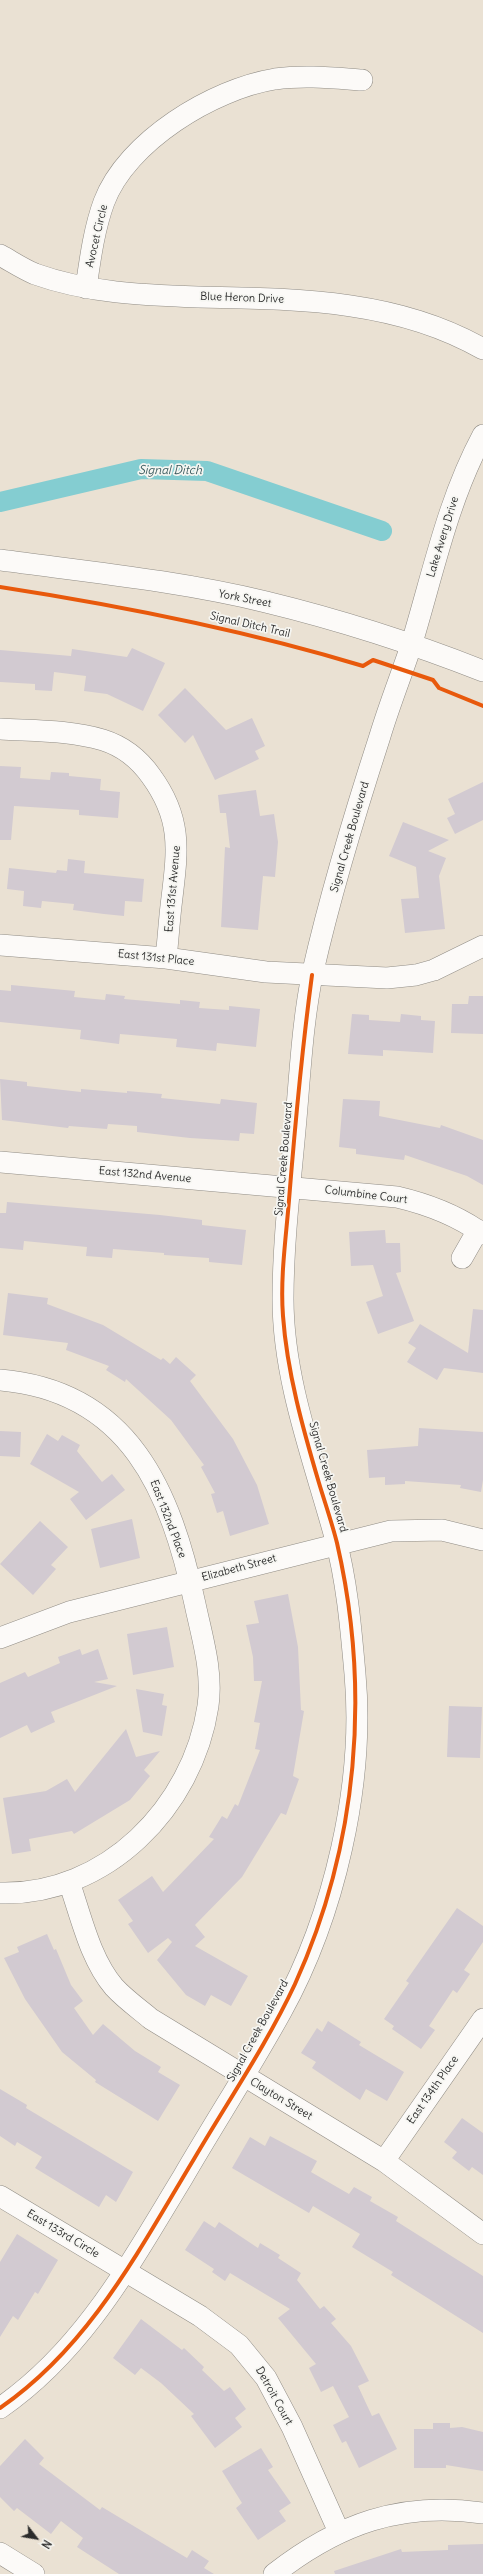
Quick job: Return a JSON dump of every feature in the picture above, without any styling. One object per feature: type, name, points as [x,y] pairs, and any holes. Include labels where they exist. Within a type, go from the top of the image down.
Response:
[{"type":"street","name":"Avocet Circle","points":[[86,288],[104,202],[111,188],[143,148],[179,119],[207,102],[244,86],[267,81],[302,77],[362,80]]},
{"type":"street","name":"Blue Heron Drive","points":[[0,255],[34,274],[86,288],[138,295],[287,299],[353,305],[396,314],[433,325],[483,349]]},
{"type":"street","name":"Lake Avery Drive","points":[[412,643],[443,531],[464,470],[483,435]]},
{"type":"street","name":"York Street","points":[[0,560],[148,580],[266,602],[412,643],[483,671]]},
{"type":"street","name":"Signal Creek Boulevard","points":[[0,2408],[56,2363],[86,2328],[126,2272],[282,2011],[308,1954],[338,1862],[350,1799],[356,1744],[356,1680],[350,1621],[337,1543],[297,1398],[283,1316],[284,1269],[303,1043],[312,975],[347,843],[381,730],[412,643]]},
{"type":"street","name":"East 131st Avenue","points":[[0,729],[75,734],[102,740],[116,745],[136,759],[159,786],[168,803],[177,840],[166,958]]},
{"type":"street","name":"East 131st Place","points":[[0,945],[166,958],[266,972],[387,978],[416,975],[434,970],[483,946]]},
{"type":"street","name":"East 132nd Avenue","points":[[0,1162],[290,1188]]},
{"type":"street","name":"Columbine Court","points":[[290,1188],[397,1197],[429,1207],[480,1232]]},
{"type":"street","points":[[462,1258],[480,1232]]},
{"type":"street","name":"East 132nd Place","points":[[0,1380],[28,1383],[52,1390],[80,1403],[114,1427],[137,1451],[161,1491],[190,1581],[209,1676],[208,1705],[198,1748],[185,1778],[168,1806],[148,1830],[110,1861],[68,1882],[29,1893],[0,1894]]},
{"type":"street","name":"Elizabeth Street","points":[[0,1638],[69,1612],[337,1543],[391,1531],[426,1528],[460,1533],[483,1540]]},
{"type":"street","name":"Clayton Street","points":[[68,1882],[92,1947],[104,1973],[114,1987],[151,2019],[384,2161],[483,2234]]},
{"type":"street","name":"East 134th Place","points":[[384,2161],[483,2019]]},
{"type":"street","name":"East 133rd Circle","points":[[0,2196],[126,2272]]},
{"type":"street","name":"Detroit Court","points":[[126,2272],[223,2332],[254,2361],[266,2378],[292,2427],[339,2532]]},
{"type":"street","points":[[274,2574],[316,2543],[339,2532],[382,2516],[416,2510],[460,2509],[483,2513]]},
{"type":"street","points":[[0,2553],[34,2574]]},
{"type":"building","points":[[132,648],[165,663],[143,711],[107,694],[84,691],[86,676],[54,672],[52,691],[35,690],[35,684],[0,682],[0,650],[71,656],[72,649],[127,657]]},
{"type":"building","points":[[185,688],[226,730],[252,718],[265,746],[255,751],[259,759],[215,780],[193,735],[185,743],[158,715]]},
{"type":"building","points":[[0,766],[21,767],[20,778],[50,780],[51,772],[69,773],[69,776],[101,779],[100,790],[120,792],[118,818],[79,815],[79,810],[14,806],[11,840],[0,840]]},
{"type":"building","points":[[483,782],[483,820],[455,834],[447,818],[455,814],[448,799]]},
{"type":"building","points":[[256,790],[260,816],[274,814],[278,842],[275,877],[263,876],[258,930],[221,927],[225,847],[230,848],[226,813],[220,813],[218,795]]},
{"type":"building","points":[[403,822],[449,840],[428,851],[446,858],[439,876],[445,929],[405,933],[401,899],[419,898],[416,867],[389,856]]},
{"type":"building","points":[[68,859],[85,861],[84,873],[144,879],[142,902],[125,901],[124,916],[73,910],[74,904],[42,901],[41,908],[23,906],[24,891],[7,889],[9,868],[56,873],[57,870],[67,871]]},
{"type":"building","points":[[11,985],[75,991],[74,997],[105,1000],[106,994],[125,996],[124,999],[180,1004],[180,1000],[200,1002],[199,1008],[229,1010],[229,1006],[260,1009],[256,1047],[217,1043],[216,1051],[176,1047],[177,1039],[120,1034],[119,1044],[80,1039],[81,1030],[0,1022],[0,990],[11,991]]},
{"type":"building","points":[[469,996],[483,996],[483,1034],[451,1033],[452,1004],[468,1004]]},
{"type":"building","points":[[352,1014],[369,1015],[369,1020],[400,1022],[401,1014],[421,1016],[421,1020],[435,1021],[433,1053],[383,1050],[383,1056],[348,1054]]},
{"type":"building","points":[[0,1079],[27,1082],[27,1086],[81,1092],[81,1089],[127,1093],[127,1091],[162,1094],[161,1098],[220,1104],[221,1099],[257,1103],[254,1134],[240,1133],[239,1141],[190,1138],[137,1132],[137,1126],[108,1124],[107,1129],[69,1126],[68,1128],[2,1120]]},
{"type":"building","points":[[343,1099],[380,1101],[379,1116],[440,1128],[441,1125],[483,1140],[483,1185],[467,1176],[405,1155],[404,1160],[356,1154],[356,1149],[339,1147]]},
{"type":"building","points":[[7,1202],[160,1215],[202,1220],[202,1225],[246,1230],[242,1265],[209,1262],[209,1258],[164,1255],[164,1253],[113,1249],[112,1258],[86,1256],[87,1247],[24,1241],[23,1250],[0,1248],[0,1213],[6,1213]]},
{"type":"building","points":[[385,1230],[386,1243],[400,1243],[401,1272],[396,1273],[414,1321],[378,1334],[366,1302],[383,1296],[373,1265],[351,1266],[349,1232]]},
{"type":"building","points":[[8,1293],[48,1298],[47,1304],[103,1325],[161,1360],[163,1358],[170,1364],[176,1357],[196,1375],[190,1381],[233,1439],[257,1485],[269,1524],[230,1536],[223,1511],[217,1513],[211,1494],[215,1493],[201,1467],[204,1465],[171,1420],[126,1379],[125,1382],[106,1370],[109,1366],[66,1350],[68,1343],[3,1335]]},
{"type":"building","points":[[473,1309],[483,1310],[483,1373],[444,1368],[437,1380],[407,1362],[416,1348],[408,1343],[420,1324],[468,1353]]},
{"type":"building","points":[[419,1428],[483,1432],[483,1480],[481,1492],[460,1488],[461,1485],[405,1481],[405,1484],[385,1485],[385,1477],[369,1478],[367,1450],[418,1446]]},
{"type":"building","points":[[0,1431],[21,1432],[20,1457],[0,1456]]},
{"type":"building","points":[[47,1434],[58,1441],[62,1435],[80,1445],[77,1451],[102,1482],[112,1474],[125,1490],[86,1520],[70,1499],[79,1492],[30,1464]]},
{"type":"building","points":[[132,1519],[140,1558],[100,1568],[91,1529]]},
{"type":"building","points":[[40,1521],[68,1547],[51,1565],[56,1569],[33,1595],[0,1564]]},
{"type":"building","points":[[288,1594],[298,1647],[301,1710],[304,1711],[293,1776],[299,1779],[286,1815],[281,1813],[242,1877],[195,1925],[205,1937],[195,1946],[248,1976],[231,2006],[211,1995],[205,2006],[186,1995],[157,1960],[172,1942],[168,1938],[148,1953],[128,1924],[133,1921],[118,1900],[152,1876],[163,1892],[214,1839],[209,1837],[222,1816],[227,1819],[235,1804],[238,1806],[260,1750],[255,1749],[260,1723],[254,1722],[262,1681],[254,1681],[253,1657],[246,1625],[259,1623],[254,1601]]},
{"type":"building","points":[[167,1627],[174,1667],[133,1675],[127,1634]]},
{"type":"building","points":[[80,1649],[82,1655],[98,1649],[108,1679],[94,1682],[117,1686],[51,1712],[55,1722],[31,1733],[27,1725],[0,1738],[0,1683],[25,1672],[28,1677],[60,1663],[58,1657]]},
{"type":"building","points":[[136,1689],[164,1694],[162,1705],[167,1706],[162,1736],[143,1732]]},
{"type":"building","points":[[449,1706],[482,1707],[480,1758],[447,1757]]},
{"type":"building","points":[[126,1729],[136,1757],[160,1751],[144,1770],[150,1776],[130,1800],[74,1834],[72,1831],[29,1839],[31,1851],[12,1854],[3,1798],[46,1791],[67,1779],[75,1792]]},
{"type":"building","points":[[457,1908],[483,1926],[483,1942],[464,1970],[470,1974],[457,1993],[453,1990],[429,2026],[435,2030],[421,2049],[392,2029],[394,2026],[384,2019],[409,1983],[406,1981]]},
{"type":"building","points":[[47,1934],[54,1950],[56,1949],[71,1985],[83,2001],[74,2008],[93,2035],[103,2024],[135,2051],[161,2067],[158,2072],[180,2085],[158,2121],[95,2082],[96,2080],[62,2052],[25,1999],[4,1958],[19,1952],[17,1947]]},
{"type":"building","points":[[328,2021],[361,2042],[359,2045],[404,2072],[387,2101],[366,2089],[360,2100],[312,2068],[316,2062],[301,2053],[317,2028],[322,2032]]},
{"type":"building","points":[[0,2089],[27,2105],[26,2108],[133,2172],[116,2202],[106,2195],[99,2207],[35,2168],[42,2157],[17,2142],[15,2146],[0,2136]]},
{"type":"building","points":[[462,2118],[483,2133],[483,2175],[472,2167],[469,2171],[452,2158],[457,2152],[444,2142]]},
{"type":"building","points":[[270,2136],[317,2161],[311,2172],[349,2194],[354,2187],[372,2197],[370,2201],[398,2217],[396,2221],[483,2276],[483,2333],[391,2275],[393,2272],[352,2247],[360,2234],[313,2206],[309,2213],[232,2168],[250,2137],[265,2146]]},
{"type":"building","points":[[204,2221],[215,2228],[219,2222],[258,2248],[260,2243],[280,2255],[278,2258],[301,2273],[297,2280],[320,2309],[324,2306],[336,2319],[331,2323],[351,2346],[369,2381],[358,2386],[372,2416],[379,2413],[397,2449],[359,2468],[346,2441],[342,2443],[333,2425],[349,2417],[333,2386],[321,2392],[309,2368],[316,2364],[278,2318],[290,2309],[230,2273],[225,2281],[212,2272],[214,2269],[185,2250]]},
{"type":"building","points":[[17,2234],[58,2260],[38,2294],[35,2292],[18,2320],[13,2316],[0,2337],[0,2262]]},
{"type":"building","points":[[141,2319],[182,2350],[184,2348],[204,2367],[202,2370],[224,2391],[230,2387],[246,2409],[235,2418],[242,2427],[215,2448],[191,2416],[194,2414],[161,2383],[141,2368],[135,2375],[113,2358]]},
{"type":"building","points":[[433,2423],[450,2423],[450,2428],[462,2427],[483,2432],[483,2471],[446,2465],[446,2468],[414,2468],[414,2429],[433,2429]]},
{"type":"building","points":[[25,2439],[44,2458],[39,2464],[100,2510],[102,2507],[187,2558],[192,2550],[209,2561],[204,2568],[214,2574],[119,2574],[77,2547],[83,2538],[61,2521],[51,2534],[17,2508],[14,2511],[0,2497],[0,2466]]},
{"type":"building","points":[[261,2448],[273,2467],[268,2470],[291,2503],[279,2511],[286,2521],[258,2540],[236,2508],[242,2503],[222,2471]]},
{"type":"building","points":[[483,2544],[483,2574],[335,2574],[334,2571],[401,2549],[402,2552],[448,2550],[448,2545]]},
{"type":"waterway","name":"Signal Ditch","points":[[0,502],[141,469],[207,471],[382,531]]},
{"type":"cycle path","name":"Signal Ditch Trail","points":[[0,587],[92,602],[183,620],[273,641],[363,666],[373,660],[433,680],[439,688],[483,706]]},
{"type":"cycle path","points":[[0,2408],[32,2383],[61,2356],[110,2294],[153,2228],[260,2050],[295,1984],[316,1931],[333,1877],[345,1822],[352,1767],[355,1711],[354,1655],[348,1599],[331,1520],[313,1463],[296,1400],[288,1358],[282,1302],[284,1258],[296,1116],[312,975]]}]
